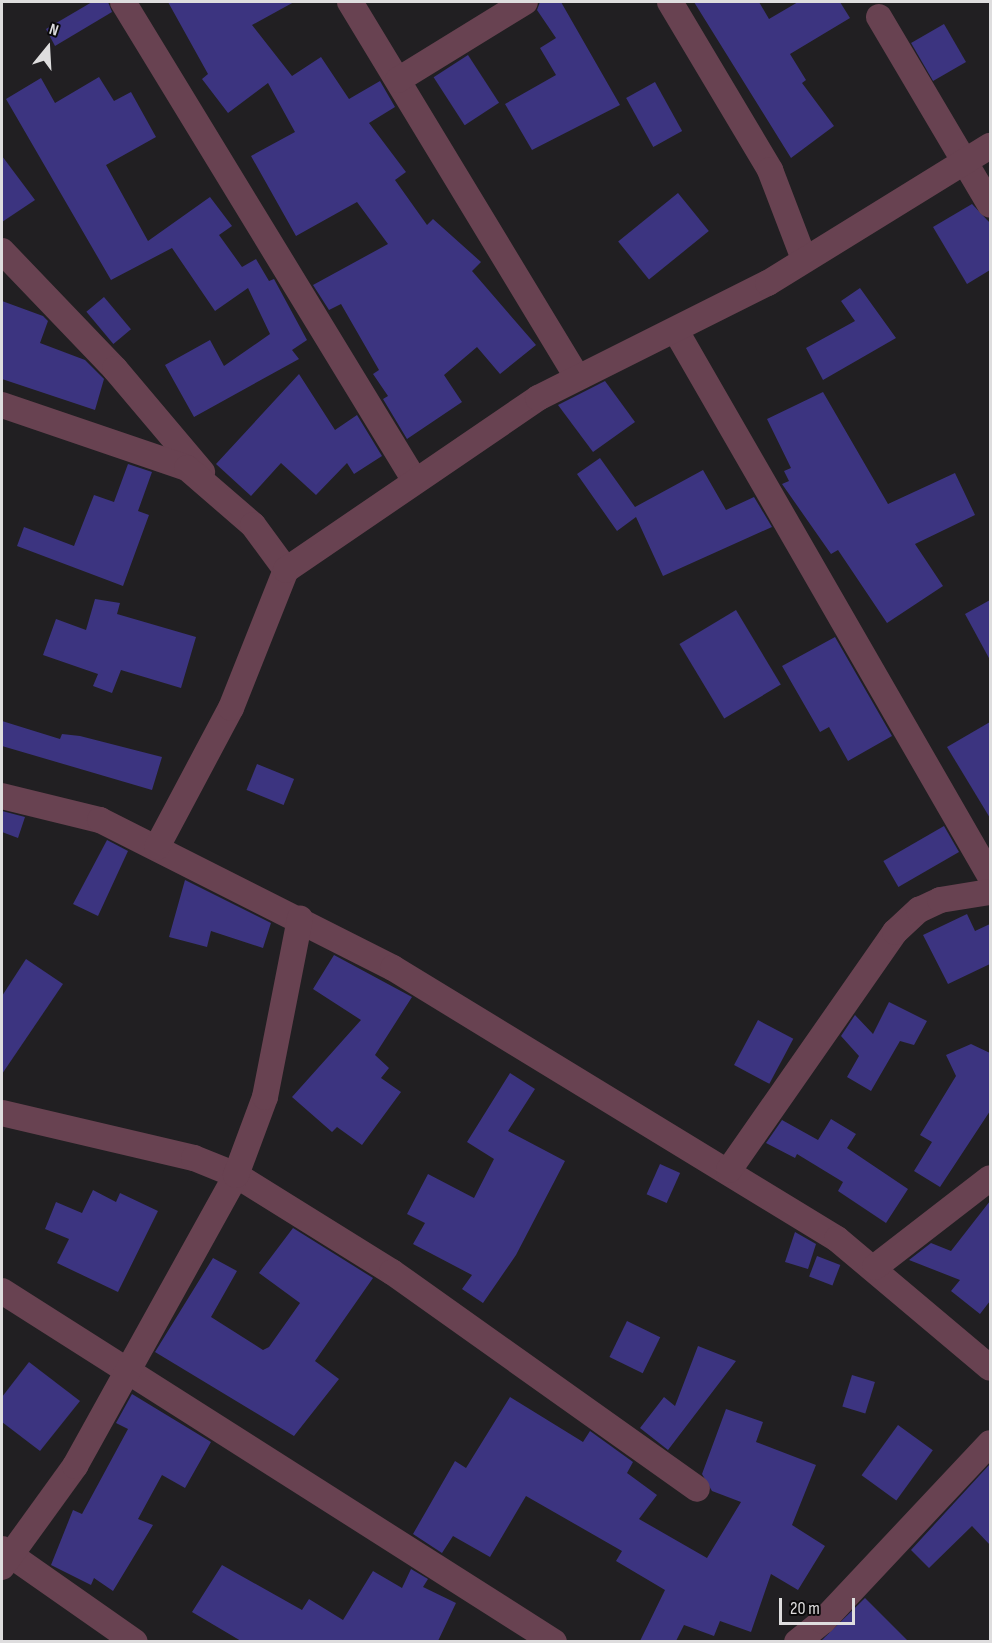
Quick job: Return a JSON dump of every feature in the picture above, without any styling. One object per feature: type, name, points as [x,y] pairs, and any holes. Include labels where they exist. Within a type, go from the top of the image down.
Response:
[{"type":"street","points":[[123,2],[416,481]]},
{"type":"street","points":[[350,2],[576,375]]},
{"type":"street","points":[[399,80],[525,2]]},
{"type":"street","points":[[670,2],[770,170],[804,259]]},
{"type":"street","points":[[879,17],[967,161],[990,205]]},
{"type":"street","points":[[157,847],[231,708],[286,570],[576,375],[676,331],[804,259],[990,146]]},
{"type":"street","points":[[2,251],[115,369],[215,488],[253,525],[286,570]]},
{"type":"street","points":[[676,331],[990,876]]},
{"type":"street","points":[[2,405],[163,457],[215,488]]},
{"type":"street","points":[[2,796],[100,820],[300,918],[393,968],[729,1170],[875,1267],[990,1368]]},
{"type":"street","points":[[729,1170],[896,932],[919,910],[940,900],[990,892]]},
{"type":"street","points":[[135,1641],[5,1557],[75,1466],[236,1175],[265,1097],[300,918]]},
{"type":"street","points":[[2,1113],[194,1158],[236,1175],[392,1272],[697,1489]]},
{"type":"street","points":[[875,1267],[990,1178]]},
{"type":"street","points":[[2,1291],[129,1369],[554,1641]]},
{"type":"street","points":[[797,1641],[823,1621],[990,1443]]},
{"type":"building","points":[[92,2],[108,2],[112,12],[55,46],[46,29]]},
{"type":"building","points":[[168,2],[294,2],[252,25],[292,76],[321,57],[349,99],[380,81],[395,107],[369,123],[406,172],[395,180],[427,225],[433,219],[481,262],[472,271],[536,345],[500,374],[477,347],[444,375],[462,402],[407,439],[383,399],[388,396],[373,374],[379,370],[341,304],[329,310],[313,285],[388,244],[357,202],[296,236],[251,156],[295,132],[268,83],[228,113],[202,79],[208,74]]},
{"type":"building","points":[[540,2],[561,2],[620,105],[532,150],[505,104],[556,75],[540,48],[556,38],[537,10]]},
{"type":"building","points":[[694,2],[759,2],[769,19],[798,2],[840,2],[850,18],[790,54],[806,80],[802,83],[834,126],[791,158]]},
{"type":"building","points":[[944,24],[966,62],[933,81],[911,43]]},
{"type":"building","points":[[468,55],[499,103],[465,125],[434,77]]},
{"type":"building","points":[[99,77],[114,101],[131,92],[156,137],[106,165],[148,241],[210,197],[232,226],[219,235],[242,267],[256,259],[269,281],[274,279],[307,340],[292,350],[299,359],[194,417],[165,365],[210,340],[224,366],[270,334],[248,288],[215,311],[172,248],[111,280],[6,99],[41,78],[55,103]]},
{"type":"building","points":[[655,82],[682,131],[653,147],[626,98]]},
{"type":"building","points":[[2,156],[35,200],[2,222]]},
{"type":"building","points":[[678,193],[709,231],[649,280],[618,241]]},
{"type":"building","points":[[972,204],[990,223],[990,270],[967,284],[933,227]]},
{"type":"building","points":[[860,288],[896,338],[823,380],[806,348],[855,321],[841,301]]},
{"type":"building","points":[[104,297],[131,329],[113,344],[86,312]]},
{"type":"building","points":[[2,301],[43,316],[48,321],[40,343],[85,360],[104,379],[95,410],[2,379]]},
{"type":"building","points":[[299,374],[335,430],[357,415],[382,456],[354,474],[347,463],[316,495],[281,463],[251,496],[216,464]]},
{"type":"building","points":[[605,381],[635,422],[593,452],[558,405]]},
{"type":"building","points":[[823,392],[888,504],[955,473],[975,515],[915,544],[943,586],[887,623],[838,550],[831,554],[782,484],[789,481],[784,471],[791,468],[767,419]]},
{"type":"building","points":[[600,458],[635,507],[703,470],[726,510],[754,497],[772,527],[663,576],[636,517],[617,531],[577,474]]},
{"type":"building","points":[[128,464],[152,472],[138,511],[149,515],[123,586],[17,546],[24,527],[74,546],[94,495],[114,502]]},
{"type":"building","points":[[95,599],[120,603],[117,614],[196,637],[181,688],[121,670],[112,693],[93,686],[98,674],[43,655],[56,619],[86,630]]},
{"type":"building","points":[[990,600],[990,660],[965,614]]},
{"type":"building","points":[[736,610],[781,685],[724,719],[679,644]]},
{"type":"building","points":[[835,637],[892,736],[848,761],[829,727],[820,732],[782,666]]},
{"type":"building","points":[[2,721],[60,739],[62,734],[80,736],[162,757],[152,790],[2,746]]},
{"type":"building","points":[[990,722],[990,818],[947,747]]},
{"type":"building","points":[[257,764],[294,779],[284,805],[247,790]]},
{"type":"building","points":[[2,811],[25,817],[18,838],[2,832]]},
{"type":"building","points":[[944,826],[959,852],[898,887],[883,861]]},
{"type":"building","points":[[107,840],[128,851],[98,916],[73,904]]},
{"type":"building","points":[[185,880],[271,923],[263,948],[211,931],[207,947],[169,937]]},
{"type":"building","points":[[967,914],[975,931],[990,924],[990,964],[948,984],[923,935]]},
{"type":"building","points":[[334,955],[412,997],[375,1055],[389,1068],[381,1078],[401,1092],[362,1145],[337,1127],[332,1132],[292,1097],[361,1020],[313,989]]},
{"type":"building","points":[[26,959],[63,984],[2,1074],[2,996]]},
{"type":"building","points":[[889,1002],[927,1021],[914,1045],[900,1041],[871,1091],[847,1077],[859,1056],[841,1036],[855,1015],[873,1034]]},
{"type":"building","points":[[758,1020],[793,1039],[769,1084],[734,1065]]},
{"type":"building","points":[[971,1044],[990,1053],[990,1111],[940,1187],[914,1171],[932,1142],[920,1135],[956,1076],[946,1055]]},
{"type":"building","points":[[510,1073],[535,1089],[508,1131],[565,1161],[516,1255],[483,1303],[462,1289],[472,1275],[413,1244],[425,1223],[407,1214],[428,1174],[474,1198],[494,1159],[467,1142]]},
{"type":"building","points":[[831,1119],[856,1134],[847,1148],[908,1189],[886,1223],[838,1191],[843,1182],[797,1154],[795,1158],[766,1143],[782,1120],[818,1140]]},
{"type":"building","points":[[660,1164],[680,1173],[667,1203],[647,1194]]},
{"type":"building","points":[[93,1190],[116,1202],[120,1193],[158,1211],[118,1292],[57,1263],[69,1239],[45,1229],[56,1202],[82,1213]]},
{"type":"building","points":[[990,1201],[990,1301],[980,1314],[951,1291],[960,1280],[909,1260],[931,1243],[951,1251]]},
{"type":"building","points":[[293,1228],[373,1278],[315,1361],[339,1379],[294,1436],[155,1352],[213,1258],[237,1271],[211,1317],[263,1350],[269,1347],[300,1303],[259,1273]]},
{"type":"building","points":[[795,1232],[816,1244],[808,1269],[785,1262]]},
{"type":"building","points":[[817,1256],[840,1265],[832,1285],[809,1277]]},
{"type":"building","points":[[627,1321],[660,1337],[643,1373],[609,1357]]},
{"type":"building","points":[[698,1346],[736,1361],[668,1450],[640,1428],[664,1397],[675,1406]]},
{"type":"building","points":[[29,1362],[80,1401],[40,1451],[2,1422],[2,1397]]},
{"type":"building","points":[[852,1375],[875,1382],[865,1414],[842,1407]]},
{"type":"building","points":[[132,1394],[211,1442],[185,1488],[162,1475],[138,1519],[153,1525],[113,1591],[94,1578],[91,1585],[51,1565],[73,1510],[82,1514],[128,1429],[116,1423]]},
{"type":"building","points":[[510,1397],[583,1442],[590,1431],[633,1462],[627,1473],[657,1495],[639,1519],[707,1558],[741,1502],[712,1491],[702,1474],[726,1409],[763,1422],[756,1442],[816,1465],[792,1525],[825,1546],[798,1590],[771,1574],[751,1632],[720,1621],[714,1636],[684,1625],[676,1641],[640,1641],[665,1590],[616,1561],[622,1551],[526,1496],[490,1557],[453,1536],[442,1553],[413,1534],[455,1461],[466,1468]]},
{"type":"building","points":[[898,1425],[933,1450],[896,1500],[862,1475]]},
{"type":"building","points":[[990,1464],[990,1545],[972,1526],[929,1568],[911,1550]]},
{"type":"building","points":[[222,1565],[302,1610],[309,1599],[343,1620],[373,1571],[402,1588],[411,1569],[428,1579],[423,1587],[456,1603],[438,1641],[241,1641],[192,1612]]},
{"type":"building","points":[[865,1598],[908,1641],[821,1641]]}]
